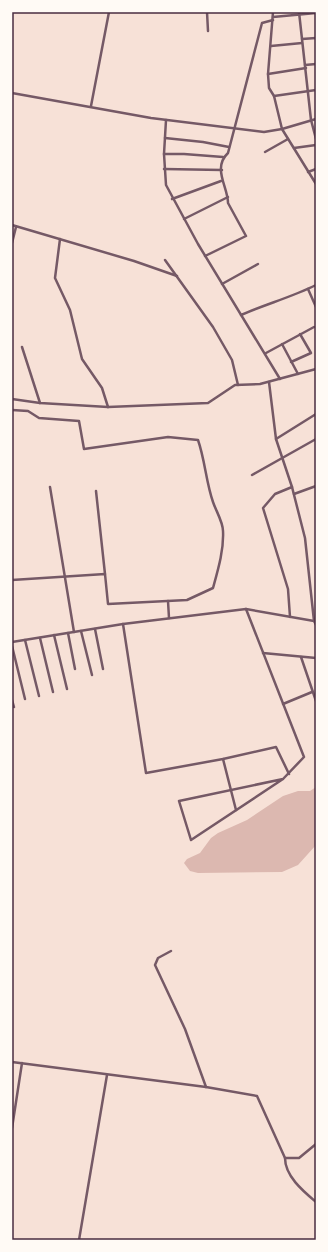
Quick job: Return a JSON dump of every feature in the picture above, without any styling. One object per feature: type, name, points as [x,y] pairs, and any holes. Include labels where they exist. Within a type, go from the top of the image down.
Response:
[{"type":"street","points":[[91,106],[109,12]]},
{"type":"street","points":[[207,12],[208,31]]},
{"type":"street","points":[[273,12],[268,74],[269,88],[274,96],[282,129],[316,184]]},
{"type":"street","points":[[300,13],[311,120],[316,139]]},
{"type":"street","points":[[164,154],[223,157],[228,153],[262,23],[273,18],[300,13],[316,13]]},
{"type":"street","points":[[302,39],[316,38]]},
{"type":"street","points":[[271,46],[302,43]]},
{"type":"street","points":[[268,74],[316,64]]},
{"type":"street","points":[[274,96],[316,90]]},
{"type":"street","points":[[12,93],[166,120],[264,132],[282,129],[316,119]]},
{"type":"street","points":[[166,120],[164,154],[166,185],[205,256],[266,353],[280,379]]},
{"type":"street","points":[[165,138],[229,147]]},
{"type":"street","points":[[265,152],[288,138]]},
{"type":"street","points":[[294,148],[316,145]]},
{"type":"street","points":[[205,256],[246,236],[228,203],[228,198],[221,181],[223,157]]},
{"type":"street","points":[[164,169],[222,170]]},
{"type":"street","points":[[308,172],[316,169]]},
{"type":"street","points":[[172,198],[221,181]]},
{"type":"street","points":[[184,219],[228,198]]},
{"type":"street","points":[[12,226],[134,261],[178,276]]},
{"type":"street","points":[[12,243],[16,226]]},
{"type":"street","points":[[60,239],[55,278],[70,310],[82,359],[102,388],[108,407]]},
{"type":"street","points":[[166,260],[212,327],[232,360],[238,385]]},
{"type":"street","points":[[222,284],[258,264]]},
{"type":"street","points":[[241,315],[271,302],[291,297],[316,285]]},
{"type":"street","points":[[308,289],[316,307]]},
{"type":"street","points":[[266,353],[314,326]]},
{"type":"street","points":[[291,362],[311,353],[300,334]]},
{"type":"street","points":[[282,344],[298,374]]},
{"type":"street","points":[[22,347],[40,403]]},
{"type":"street","points":[[12,399],[40,403],[108,407],[208,403],[236,385],[269,382],[316,369]]},
{"type":"street","points":[[269,382],[276,439],[292,487],[305,538],[314,621],[316,625]]},
{"type":"street","points":[[12,410],[28,411],[39,418],[79,421],[84,449],[168,437],[198,440],[203,454],[210,491],[224,530],[222,551],[214,588],[187,600],[108,604],[96,491]]},
{"type":"street","points":[[276,439],[316,414]]},
{"type":"street","points":[[252,475],[316,439]]},
{"type":"street","points":[[293,494],[316,486]]},
{"type":"street","points":[[50,487],[66,576],[74,632]]},
{"type":"street","points":[[290,617],[288,589],[263,508],[275,494],[292,487]]},
{"type":"street","points":[[12,580],[105,574]]},
{"type":"street","points":[[168,601],[169,618]]},
{"type":"street","points":[[12,642],[123,624],[246,609],[314,621]]},
{"type":"street","points":[[246,609],[304,757],[283,779],[190,840],[179,802],[283,779]]},
{"type":"street","points":[[123,624],[146,773],[223,759],[276,747],[289,774]]},
{"type":"street","points":[[95,629],[103,669]]},
{"type":"street","points":[[80,631],[92,675]]},
{"type":"street","points":[[68,633],[75,670]]},
{"type":"street","points":[[54,635],[67,690]]},
{"type":"street","points":[[40,638],[53,692]]},
{"type":"street","points":[[25,640],[39,696]]},
{"type":"street","points":[[12,646],[25,699]]},
{"type":"street","points":[[263,653],[316,658]]},
{"type":"street","points":[[301,657],[316,701]]},
{"type":"street","points":[[283,704],[312,692]]},
{"type":"street","points":[[12,700],[14,707]]},
{"type":"street","points":[[223,759],[236,810]]},
{"type":"street","points":[[171,951],[158,958],[154,965],[185,1029],[206,1087]]},
{"type":"street","points":[[12,1062],[206,1087],[257,1096],[285,1158],[285,1165],[299,1187],[316,1202]]},
{"type":"street","points":[[12,1128],[22,1063]]},
{"type":"street","points":[[79,1240],[107,1075]]},
{"type":"street","points":[[285,1158],[299,1158],[316,1144]]},
{"type":"shaded area","points":[[316,787],[316,845],[298,865],[282,872],[198,873],[190,871],[184,863],[187,859],[200,853],[211,838],[218,833],[247,820],[283,796],[298,791],[310,791]]}]
